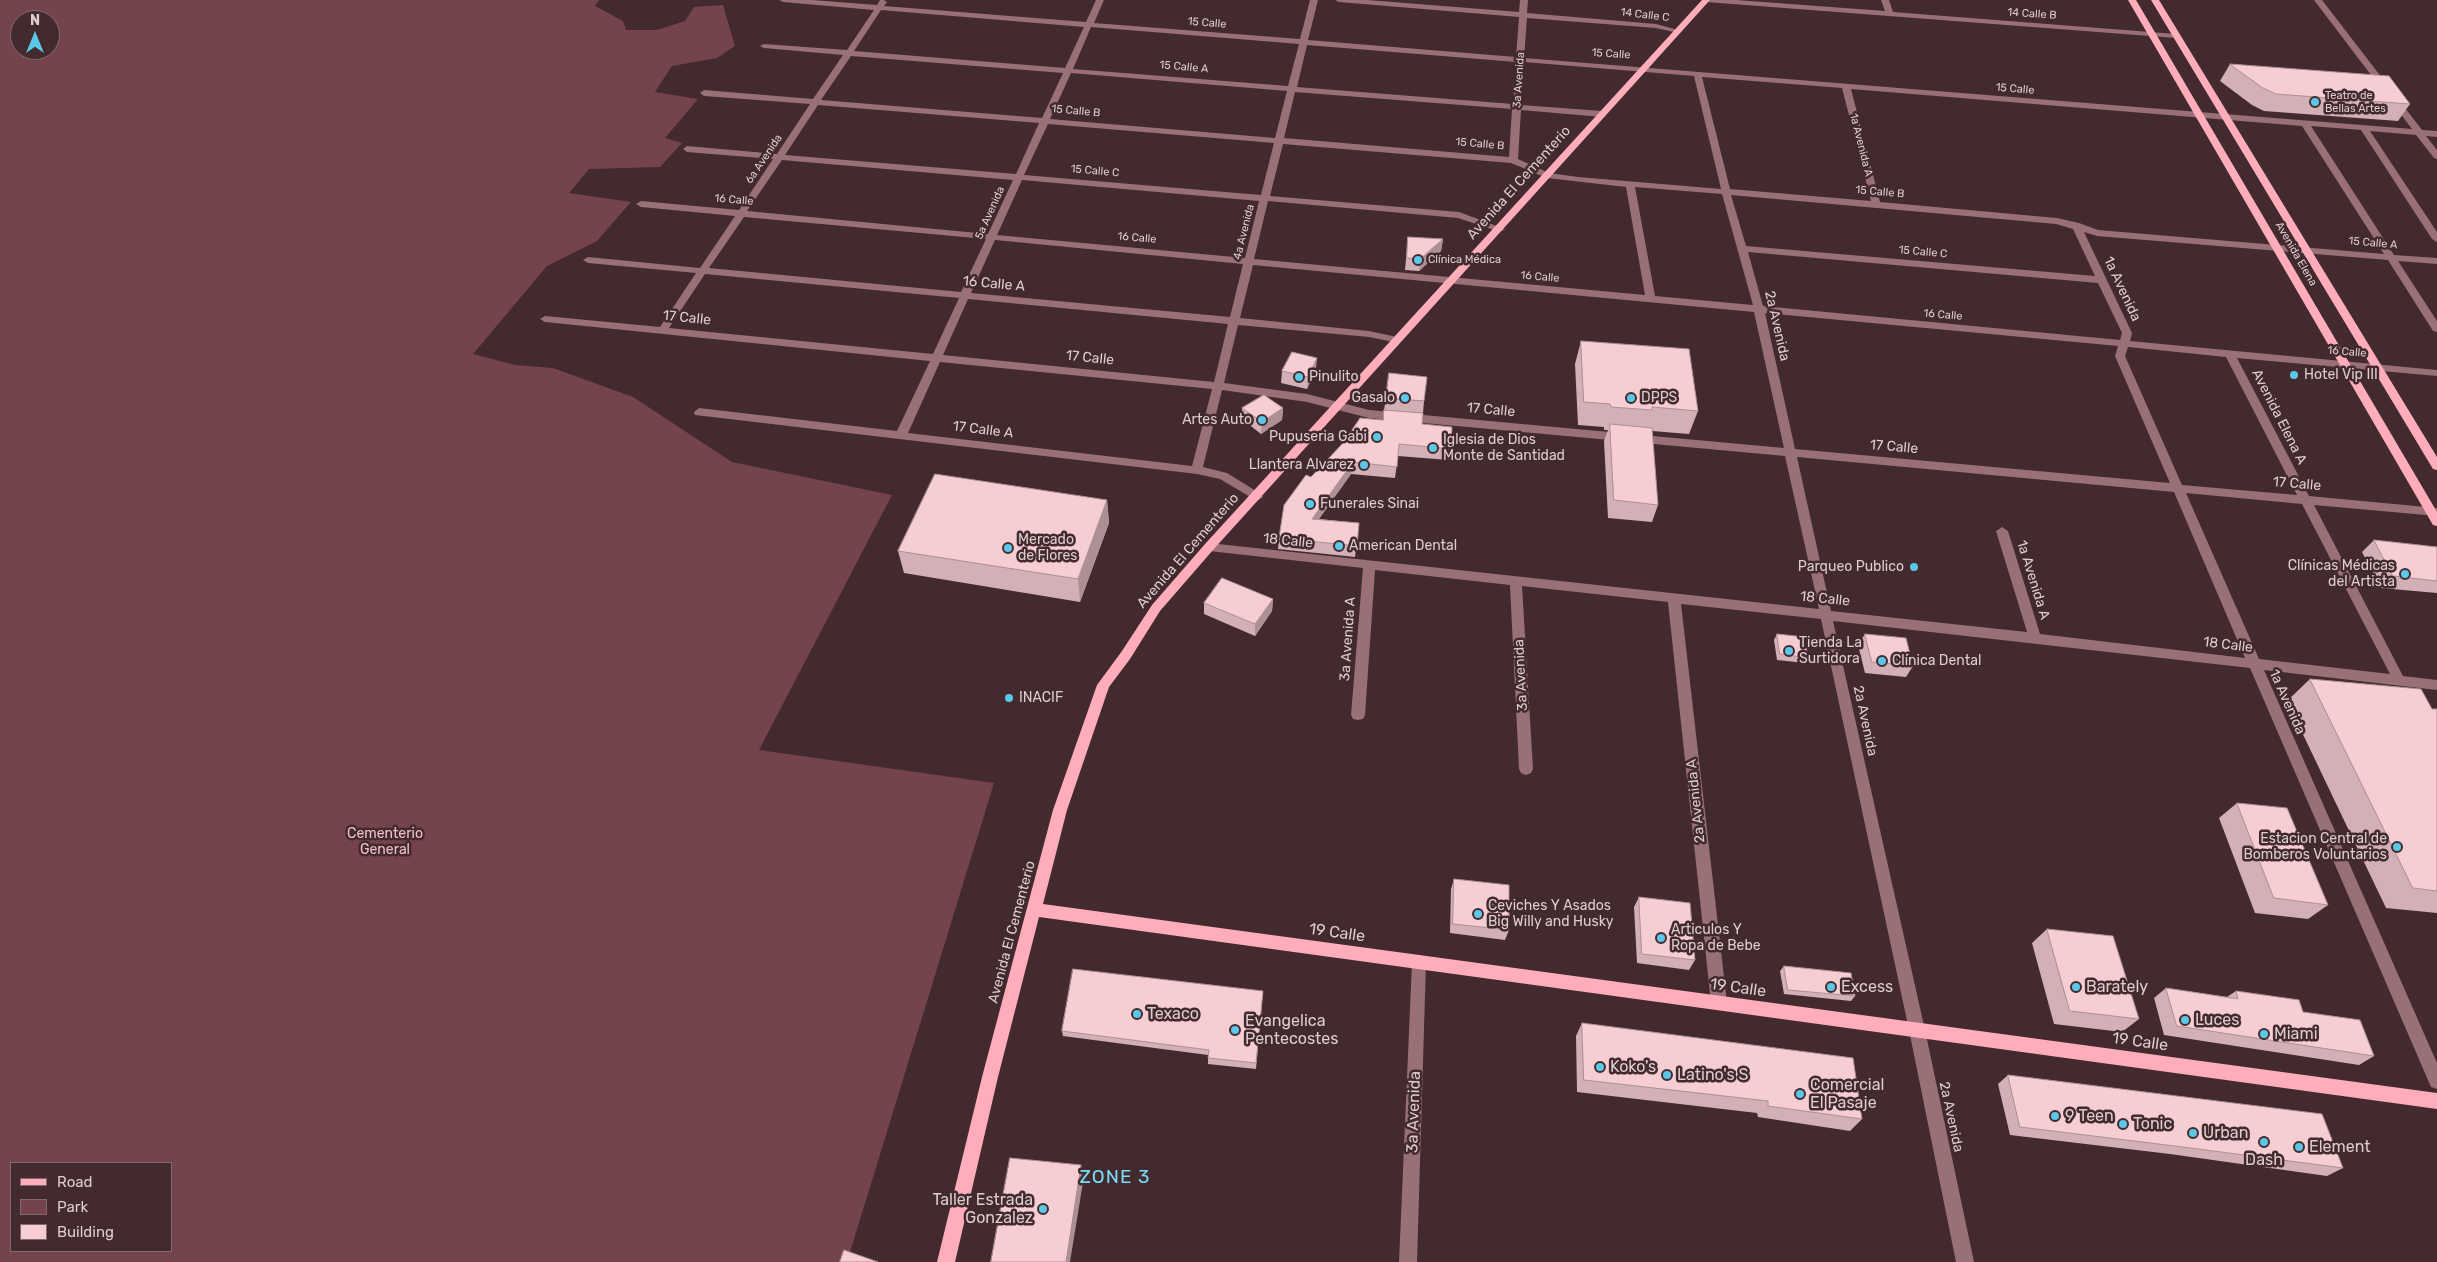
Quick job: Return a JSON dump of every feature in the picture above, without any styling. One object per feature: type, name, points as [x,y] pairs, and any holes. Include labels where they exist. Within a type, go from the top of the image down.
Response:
[{"type":"main road","name":"Avenida El Cementerio","points":[[946,1262],[990,1077],[1060,810],[1103,685],[1126,655],[1156,608],[1209,547],[1257,497],[1336,407],[1500,229],[1706,0]]},
{"type":"main road","name":"Avenida Elena","points":[[2132,0],[2198,116],[2434,511],[2437,522]]},
{"type":"main road","name":"Avenida Elena","points":[[2155,0],[2437,466]]},
{"type":"main road","name":"19 Calle","points":[[1035,910],[2437,1101]]},
{"type":"street","name":"15 Calle","points":[[783,0],[882,4],[1304,42],[1645,68],[2365,130],[2437,134]]},
{"type":"street","name":"5a Avenida","points":[[901,435],[1100,0]]},
{"type":"street","name":"4a Avenida","points":[[1197,470],[1314,0]]},
{"type":"street","name":"14 Calle C","points":[[1339,0],[1656,26],[1678,31]]},
{"type":"street","name":"3a Avenida","points":[[1514,160],[1524,0]]},
{"type":"street","name":"14 Calle B","points":[[1706,0],[2176,36]]},
{"type":"street","points":[[1820,0],[1822,9]]},
{"type":"street","points":[[1885,0],[1890,14]]},
{"type":"street","points":[[2318,0],[2437,156]]},
{"type":"street","name":"6a Avenida","points":[[663,330],[882,4]]},
{"type":"street","name":"15 Calle A","points":[[764,46],[1602,114]]},
{"type":"street","name":"2a Avenida","points":[[1697,73],[1726,192],[1759,310],[1966,1262]]},
{"type":"street","name":"1a Avenida A","points":[[1846,86],[1876,204]]},
{"type":"street","name":"15 Calle B","points":[[704,93],[1514,160],[1546,176],[2057,221],[2097,232],[2308,250]]},
{"type":"street","points":[[2306,125],[2388,257],[2437,329]]},
{"type":"street","points":[[2365,130],[2437,238]]},
{"type":"street","name":"15 Calle C","points":[[687,149],[1459,215],[1500,229]]},
{"type":"street","points":[[1630,184],[1651,300]]},
{"type":"street","name":"16 Calle","points":[[641,204],[1250,260],[1451,282],[2437,373]]},
{"type":"street","name":"1a Avenida","points":[[2076,225],[2127,333],[2120,356],[2437,1081]]},
{"type":"street","name":"15 Calle C","points":[[1742,249],[2102,280]]},
{"type":"street","name":"15 Calle A","points":[[2308,250],[2437,261]]},
{"type":"street","name":"16 Calle A","points":[[588,260],[1369,334],[1398,340]]},
{"type":"street","name":"17 Calle","points":[[545,318],[1218,386],[1307,398],[1336,407],[1379,415],[2434,511]]},
{"type":"street","name":"Avenida Elena A","points":[[2230,354],[2398,680]]},
{"type":"street","name":"17 Calle A","points":[[699,412],[1197,470],[1223,476],[1257,497]]},
{"type":"street","name":"1a Avenida A","points":[[2002,531],[2035,638]]},
{"type":"street","name":"18 Calle","points":[[1209,547],[1826,614],[2437,685]]},
{"type":"street","name":"3a Avenida A","points":[[1358,715],[1369,565]]},
{"type":"street","name":"3a Avenida","points":[[1516,581],[1526,769]]},
{"type":"street","name":"2a Avenida A","points":[[1674,599],[1719,1003]]},
{"type":"street","name":"3a Avenida","points":[[1408,1262],[1419,962]]},
{"type":"green space","name":"Cementerio General","points":[[0,0],[599,0],[595,6],[623,21],[626,30],[657,30],[685,21],[694,7],[723,5],[735,46],[717,58],[672,66],[655,92],[698,99],[665,138],[682,143],[660,167],[589,169],[569,193],[631,202],[597,241],[547,266],[473,354],[515,365],[553,368],[633,397],[732,462],[892,495],[759,750],[994,783],[847,1262],[0,1262]]},
{"type":"building","points":[[2230,64],[2389,76],[2410,104],[2276,94],[2263,88]]},
{"type":"building","points":[[1408,237],[1443,239],[1420,259],[1407,258]]},
{"type":"building","points":[[1581,341],[1689,349],[1698,411],[1652,407],[1652,410],[1611,407],[1610,404],[1584,402]]},
{"type":"building","points":[[1292,352],[1317,358],[1308,377],[1282,371]]},
{"type":"building","points":[[1389,373],[1427,377],[1424,401],[1386,398]]},
{"type":"building","points":[[1264,395],[1283,408],[1262,422],[1242,408]]},
{"type":"building","points":[[1384,410],[1423,413],[1422,424],[1452,427],[1451,449],[1399,444],[1397,467],[1353,462],[1312,519],[1359,523],[1357,546],[1279,538],[1284,505],[1306,475],[1311,477],[1344,442],[1360,418],[1383,420]]},
{"type":"building","points":[[1610,424],[1652,428],[1658,505],[1614,500]]},
{"type":"building","name":"Mercado de Flores","points":[[935,474],[1107,500],[1078,579],[898,551]]},
{"type":"building","points":[[2374,540],[2437,547],[2437,581],[2393,576]]},
{"type":"building","points":[[1222,578],[1273,599],[1255,624],[1204,603]]},
{"type":"building","points":[[1777,634],[1805,637],[1808,658],[1780,654]]},
{"type":"building","points":[[1865,634],[1906,638],[1913,666],[1872,662]]},
{"type":"building","points":[[2310,679],[2421,689],[2432,709],[2437,709],[2437,891],[2413,888]]},
{"type":"building","points":[[2237,803],[2287,808],[2328,905],[2274,898]]},
{"type":"building","name":"Ceviches Y Asados Big Willy and Husky","points":[[1454,879],[1509,885],[1509,930],[1453,924]]},
{"type":"building","name":"Articulos Y Ropa de Bebe","points":[[1639,897],[1690,903],[1695,960],[1642,954]]},
{"type":"building","points":[[2047,929],[2113,936],[2139,1019],[2070,1011]]},
{"type":"building","points":[[1784,966],[1851,973],[1855,996],[1788,990]]},
{"type":"building","name":"Texaco","points":[[1073,969],[1263,991],[1256,1063],[1208,1058],[1209,1050],[1062,1031]]},
{"type":"building","points":[[2166,988],[2238,999],[2236,991],[2299,1000],[2303,1012],[2360,1020],[2374,1056],[2177,1026]]},
{"type":"building","points":[[1582,1023],[1853,1058],[1862,1119],[1768,1106],[1768,1101],[1584,1080]]},
{"type":"building","points":[[2008,1075],[2322,1114],[2343,1168],[2020,1127]]},
{"type":"building","name":"Taller Estrada Gonzalez","points":[[1010,1158],[1081,1165],[1066,1262],[991,1262]]},
{"type":"building","points":[[844,1250],[878,1262],[840,1262]]},
{"type":"place","name":"Teatro de Bellas Artes","points":[[2315,102]]},
{"type":"place","name":"Clínica Médica","points":[[1418,260]]},
{"type":"place","name":"Hotel Vip III","points":[[2294,375]]},
{"type":"place","name":"Pinulito","points":[[1299,377]]},
{"type":"place","name":"Gasalo","points":[[1405,398]]},
{"type":"place","name":"DPPS","points":[[1631,398]]},
{"type":"place","name":"Artes Auto","points":[[1262,420]]},
{"type":"place","name":"Pupuseria Gabi","points":[[1377,437]]},
{"type":"place","name":"Iglesia de Dios Monte de Santidad","points":[[1433,448]]},
{"type":"place","name":"Llantera Alvarez","points":[[1364,465]]},
{"type":"place","name":"Funerales Sinai","points":[[1310,504]]},
{"type":"place","name":"American Dental","points":[[1339,546]]},
{"type":"place","name":"Mercado de Flores","points":[[1008,548]]},
{"type":"place","name":"Parqueo Publico","points":[[1914,567]]},
{"type":"place","name":"Clínicas Médicas del Artista","points":[[2405,574]]},
{"type":"place","name":"Tienda La Surtidora","points":[[1789,651]]},
{"type":"place","name":"Clínica Dental","points":[[1882,661]]},
{"type":"place","name":"INACIF","points":[[1009,698]]},
{"type":"place","name":"Estacion Central de Bomberos Voluntarios","points":[[2397,847]]},
{"type":"place","name":"Ceviches Y Asados Big Willy and Husky","points":[[1478,914]]},
{"type":"place","name":"Articulos Y Ropa de Bebe","points":[[1661,938]]},
{"type":"place","name":"Excess","points":[[1831,987]]},
{"type":"place","name":"Barately","points":[[2076,987]]},
{"type":"place","name":"Texaco","points":[[1137,1014]]},
{"type":"place","name":"Luces","points":[[2185,1020]]},
{"type":"place","name":"Evangelica Pentecostes","points":[[1235,1030]]},
{"type":"place","name":"Miami","points":[[2264,1034]]},
{"type":"place","name":"Koko's","points":[[1600,1067]]},
{"type":"place","name":"Latino's S","points":[[1667,1075]]},
{"type":"place","name":"Comercial El Pasaje","points":[[1800,1094]]},
{"type":"place","name":"9 Teen","points":[[2055,1116]]},
{"type":"place","name":"Tonic","points":[[2123,1124]]},
{"type":"place","name":"Urban","points":[[2193,1133]]},
{"type":"place","name":"Dash","points":[[2264,1142]]},
{"type":"place","name":"Element","points":[[2299,1147]]},
{"type":"place","name":"Taller Estrada Gonzalez","points":[[1043,1209]]},
{"type":"district","name":"ZONE 3","points":[[1115,1178]]}]
